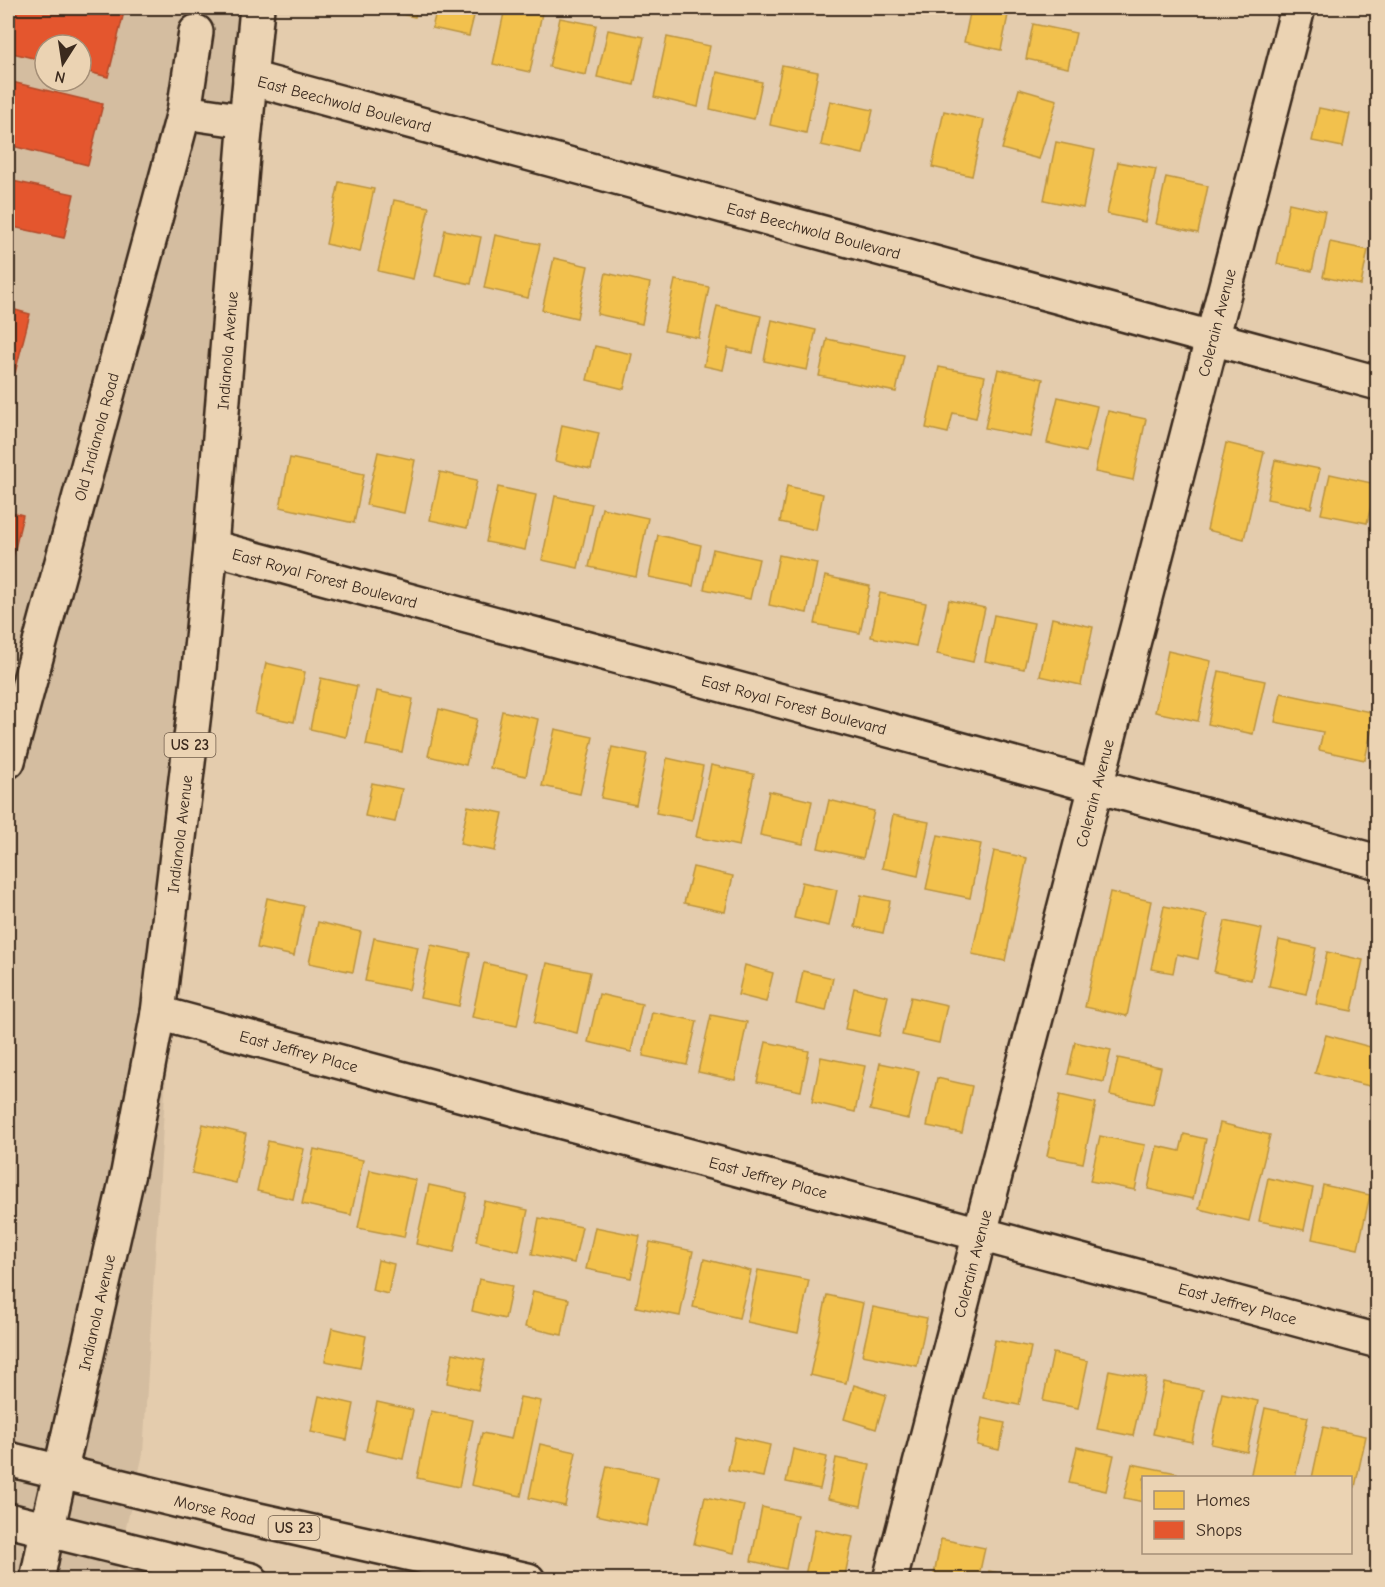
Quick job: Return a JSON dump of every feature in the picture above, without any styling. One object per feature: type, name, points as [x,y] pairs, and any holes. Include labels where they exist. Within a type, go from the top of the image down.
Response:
[{"type":"street","name":"Indianola Avenue","points":[[37,1580],[128,1173],[158,1013],[198,679],[257,8]]},
{"type":"street","name":"Colerain Avenue","points":[[890,1580],[1298,8]]},
{"type":"street","name":"Old Indianola Road","points":[[8,761],[184,112],[196,32]]},
{"type":"street","name":"East Beechwold Boulevard","points":[[250,78],[1377,383]]},
{"type":"street","points":[[184,112],[246,121]]},
{"type":"street","name":"East Royal Forest Boulevard","points":[[211,547],[1377,862]]},
{"type":"street","name":"East Jeffrey Place","points":[[158,1013],[1377,1341]]},
{"type":"street","name":"Morse Road","points":[[8,1459],[245,1517],[528,1580]]},
{"type":"street","points":[[8,1520],[251,1580]]},
{"type":"shaded area","points":[[8,8],[267,8],[168,1043],[143,1454],[114,1579],[8,1580]]},
{"type":"building: Homes","points":[[378,8],[417,8],[415,17]]},
{"type":"building: Homes","points":[[437,8],[476,8],[469,36],[432,28]]},
{"type":"building: Homes","points":[[505,8],[543,8],[530,72],[493,64]]},
{"type":"building: Homes","points":[[971,8],[1008,15],[1001,50],[964,42]]},
{"type":"building: Homes","points":[[560,18],[596,25],[586,75],[549,67]]},
{"type":"building: Homes","points":[[1033,24],[1076,33],[1068,68],[1026,59]]},
{"type":"building: Homes","points":[[608,30],[644,37],[634,85],[597,77]]},
{"type":"building: Homes","points":[[667,37],[710,46],[698,107],[654,97]]},
{"type":"building: Homes","points":[[782,65],[818,72],[806,133],[770,125]]},
{"type":"building: Homes","points":[[717,72],[762,82],[754,119],[710,109]]},
{"type":"building: Homes","points":[[1019,89],[1057,100],[1039,159],[1002,149]]},
{"type":"building: Homes","points":[[830,101],[873,110],[863,154],[821,145]]},
{"type":"building: Homes","points":[[1319,108],[1350,114],[1343,147],[1312,141]]},
{"type":"building: Homes","points":[[944,111],[984,120],[972,176],[932,167]]},
{"type":"building: Homes","points":[[1056,142],[1095,150],[1083,208],[1044,200]]},
{"type":"building: Homes","points":[[1118,162],[1156,169],[1145,222],[1107,214]]},
{"type":"building: Homes","points":[[1166,177],[1208,186],[1198,233],[1156,224]]},
{"type":"building: Homes","points":[[339,182],[374,189],[360,252],[326,244]]},
{"type":"building: Homes","points":[[394,200],[429,207],[413,279],[378,271]]},
{"type":"building: Homes","points":[[1289,203],[1325,211],[1312,271],[1277,264]]},
{"type":"building: Homes","points":[[445,230],[481,237],[471,284],[435,276]]},
{"type":"building: Homes","points":[[495,235],[540,244],[528,298],[484,288]]},
{"type":"building: Homes","points":[[1330,242],[1368,250],[1361,285],[1323,277]]},
{"type":"building: Homes","points":[[554,258],[588,266],[577,318],[542,310]]},
{"type":"building: Homes","points":[[606,273],[650,283],[642,324],[597,314]]},
{"type":"building: Homes","points":[[675,280],[709,287],[699,338],[664,331]]},
{"type":"building: Homes","points":[[717,306],[761,316],[753,353],[728,348],[723,370],[704,366]]},
{"type":"building: Homes","points":[[772,320],[816,330],[807,370],[764,361]]},
{"type":"building: Homes","points":[[827,339],[904,355],[896,392],[819,376]]},
{"type":"building: Homes","points":[[595,346],[632,354],[624,389],[587,380]]},
{"type":"building: Homes","points":[[939,367],[985,376],[976,418],[953,413],[948,433],[926,428]]},
{"type":"building: Homes","points":[[998,369],[1043,379],[1031,437],[985,428]]},
{"type":"building: Homes","points":[[1058,397],[1097,406],[1086,452],[1047,443]]},
{"type":"building: Homes","points":[[1108,411],[1146,419],[1133,480],[1095,472]]},
{"type":"building: Homes","points":[[562,425],[599,433],[591,469],[555,461]]},
{"type":"building: Homes","points":[[1226,443],[1264,452],[1244,539],[1207,530]]},
{"type":"building: Homes","points":[[378,452],[415,460],[404,513],[366,505]]},
{"type":"building: Homes","points":[[290,458],[364,474],[354,523],[280,507]]},
{"type":"building: Homes","points":[[1275,460],[1320,469],[1311,508],[1267,499]]},
{"type":"building: Homes","points":[[440,472],[477,480],[467,528],[430,520]]},
{"type":"building: Homes","points":[[1330,474],[1376,484],[1367,523],[1321,514]]},
{"type":"building: Homes","points":[[787,486],[823,494],[816,530],[780,522]]},
{"type":"building: Homes","points":[[498,487],[536,495],[525,550],[486,542]]},
{"type":"building: Homes","points":[[555,496],[592,504],[578,568],[542,560]]},
{"type":"building: Homes","points":[[602,508],[648,518],[636,577],[589,567]]},
{"type":"building: Homes","points":[[658,535],[701,545],[693,586],[649,577]]},
{"type":"building: Homes","points":[[713,549],[759,559],[750,599],[704,589]]},
{"type":"building: Homes","points":[[779,555],[817,563],[807,613],[769,605]]},
{"type":"building: Homes","points":[[825,576],[870,586],[860,633],[815,624]]},
{"type":"building: Homes","points":[[880,593],[926,603],[916,646],[871,637]]},
{"type":"building: Homes","points":[[949,600],[985,608],[973,662],[937,654]]},
{"type":"building: Homes","points":[[994,615],[1034,623],[1024,669],[985,661]]},
{"type":"building: Homes","points":[[1052,618],[1093,627],[1081,685],[1040,676]]},
{"type":"building: Homes","points":[[1168,651],[1211,661],[1198,721],[1155,712]]},
{"type":"building: Homes","points":[[266,663],[305,672],[294,722],[255,714]]},
{"type":"building: Homes","points":[[1219,671],[1265,681],[1253,734],[1208,724]]},
{"type":"building: Homes","points":[[321,678],[357,686],[346,737],[310,729]]},
{"type":"building: Homes","points":[[377,691],[413,699],[402,752],[366,745]]},
{"type":"building: Homes","points":[[1281,693],[1375,713],[1365,760],[1319,750],[1323,732],[1275,722]]},
{"type":"building: Homes","points":[[439,709],[477,719],[466,765],[428,756]]},
{"type":"building: Homes","points":[[502,711],[538,719],[526,776],[490,768]]},
{"type":"building: Homes","points":[[555,729],[593,737],[580,794],[542,786]]},
{"type":"building: Homes","points":[[612,747],[647,754],[636,805],[601,798]]},
{"type":"building: Homes","points":[[667,758],[703,766],[692,820],[656,813]]},
{"type":"building: Homes","points":[[711,765],[754,774],[739,846],[696,837]]},
{"type":"building: Homes","points":[[372,783],[402,789],[395,822],[365,816]]},
{"type":"building: Homes","points":[[769,791],[812,801],[803,844],[760,835]]},
{"type":"building: Homes","points":[[829,800],[874,811],[863,858],[818,848]]},
{"type":"building: Homes","points":[[468,806],[503,813],[495,851],[460,844]]},
{"type":"building: Homes","points":[[893,815],[929,822],[918,876],[882,868]]},
{"type":"building: Homes","points":[[938,835],[981,844],[970,898],[926,889]]},
{"type":"building: Homes","points":[[994,851],[1027,858],[1005,961],[972,954]]},
{"type":"building: Homes","points":[[693,867],[733,876],[725,912],[684,903]]},
{"type":"building: Homes","points":[[802,882],[837,890],[829,926],[794,918]]},
{"type":"building: Homes","points":[[1110,892],[1151,901],[1127,1016],[1085,1007]]},
{"type":"building: Homes","points":[[861,895],[890,901],[883,933],[855,927]]},
{"type":"building: Homes","points":[[267,898],[304,906],[294,956],[257,948]]},
{"type":"building: Homes","points":[[1164,906],[1207,915],[1198,959],[1177,954],[1173,973],[1151,969]]},
{"type":"building: Homes","points":[[1225,921],[1262,929],[1251,980],[1214,972]]},
{"type":"building: Homes","points":[[318,922],[361,932],[353,972],[309,963]]},
{"type":"building: Homes","points":[[374,938],[418,947],[409,990],[365,981]]},
{"type":"building: Homes","points":[[1279,940],[1316,948],[1306,994],[1269,986]]},
{"type":"building: Homes","points":[[431,945],[470,953],[459,1006],[420,998]]},
{"type":"building: Homes","points":[[1327,952],[1363,960],[1352,1011],[1316,1004]]},
{"type":"building: Homes","points":[[484,963],[528,973],[517,1026],[472,1017]]},
{"type":"building: Homes","points":[[547,963],[590,972],[577,1033],[534,1023]]},
{"type":"building: Homes","points":[[745,965],[773,973],[766,1002],[738,995]]},
{"type":"building: Homes","points":[[803,971],[833,978],[826,1011],[796,1004]]},
{"type":"building: Homes","points":[[854,988],[888,996],[879,1036],[845,1029]]},
{"type":"building: Homes","points":[[599,994],[642,1004],[631,1052],[588,1042]]},
{"type":"building: Homes","points":[[911,997],[947,1005],[939,1043],[902,1035]]},
{"type":"building: Homes","points":[[652,1012],[697,1021],[687,1065],[643,1056]]},
{"type":"building: Homes","points":[[711,1015],[747,1022],[735,1080],[698,1072]]},
{"type":"building: Homes","points":[[1326,1035],[1378,1049],[1378,1088],[1315,1073]]},
{"type":"building: Homes","points":[[766,1042],[809,1051],[801,1091],[757,1082]]},
{"type":"building: Homes","points":[[1075,1042],[1111,1050],[1104,1082],[1068,1074]]},
{"type":"building: Homes","points":[[821,1057],[865,1066],[855,1112],[812,1102]]},
{"type":"building: Homes","points":[[1118,1058],[1161,1067],[1153,1104],[1110,1095]]},
{"type":"building: Homes","points":[[880,1063],[919,1071],[908,1119],[870,1110]]},
{"type":"building: Homes","points":[[937,1078],[972,1086],[962,1133],[927,1126]]},
{"type":"building: Homes","points":[[1060,1095],[1096,1103],[1083,1163],[1047,1156]]},
{"type":"building: Homes","points":[[1220,1123],[1270,1135],[1249,1221],[1199,1209]]},
{"type":"building: Homes","points":[[203,1124],[246,1134],[236,1183],[192,1173]]},
{"type":"building: Homes","points":[[1184,1134],[1206,1139],[1193,1199],[1148,1189],[1157,1146],[1180,1151]]},
{"type":"building: Homes","points":[[1100,1136],[1145,1145],[1135,1190],[1090,1181]]},
{"type":"building: Homes","points":[[268,1141],[304,1149],[293,1199],[257,1191]]},
{"type":"building: Homes","points":[[314,1149],[363,1160],[351,1215],[302,1204]]},
{"type":"building: Homes","points":[[370,1170],[416,1180],[404,1237],[358,1228]]},
{"type":"building: Homes","points":[[1268,1178],[1313,1188],[1304,1230],[1259,1221]]},
{"type":"building: Homes","points":[[429,1185],[467,1193],[454,1252],[416,1244]]},
{"type":"building: Homes","points":[[1323,1185],[1370,1195],[1358,1249],[1312,1239]]},
{"type":"building: Homes","points":[[484,1201],[528,1210],[519,1251],[476,1241]]},
{"type":"building: Homes","points":[[539,1218],[582,1227],[574,1263],[532,1254]]},
{"type":"building: Homes","points":[[595,1227],[640,1236],[631,1278],[586,1269]]},
{"type":"building: Homes","points":[[650,1242],[693,1251],[680,1316],[636,1307]]},
{"type":"building: Homes","points":[[704,1259],[751,1271],[739,1318],[693,1307]]},
{"type":"building: Homes","points":[[378,1260],[394,1264],[388,1294],[372,1290]]},
{"type":"building: Homes","points":[[758,1270],[809,1280],[798,1333],[747,1322]]},
{"type":"building: Homes","points":[[479,1279],[512,1286],[505,1319],[472,1311]]},
{"type":"building: Homes","points":[[533,1291],[569,1299],[562,1335],[525,1327]]},
{"type":"building: Homes","points":[[827,1295],[863,1303],[846,1383],[810,1375]]},
{"type":"building: Homes","points":[[873,1307],[927,1318],[917,1366],[862,1355]]},
{"type":"building: Homes","points":[[332,1328],[366,1336],[360,1368],[325,1361]]},
{"type":"building: Homes","points":[[995,1340],[1031,1347],[1019,1405],[983,1398]]},
{"type":"building: Homes","points":[[453,1353],[485,1360],[478,1390],[447,1383]]},
{"type":"building: Homes","points":[[1053,1353],[1088,1361],[1078,1408],[1043,1401]]},
{"type":"building: Homes","points":[[1109,1370],[1146,1377],[1133,1436],[1097,1429]]},
{"type":"building: Homes","points":[[1164,1382],[1203,1390],[1192,1442],[1153,1434]]},
{"type":"building: Homes","points":[[854,1385],[886,1395],[876,1429],[844,1419]]},
{"type":"building: Homes","points":[[1222,1393],[1258,1401],[1247,1452],[1211,1444]]},
{"type":"building: Homes","points":[[319,1396],[354,1404],[347,1440],[311,1432]]},
{"type":"building: Homes","points":[[520,1397],[541,1401],[521,1496],[471,1485],[482,1433],[511,1439]]},
{"type":"building: Homes","points":[[377,1402],[413,1410],[403,1459],[366,1451]]},
{"type":"building: Homes","points":[[1265,1408],[1308,1417],[1295,1476],[1250,1476]]},
{"type":"building: Homes","points":[[431,1411],[473,1420],[459,1487],[417,1478]]},
{"type":"building: Homes","points":[[982,1418],[1005,1423],[999,1450],[977,1445]]},
{"type":"building: Homes","points":[[1323,1427],[1366,1436],[1355,1487],[1352,1486],[1352,1476],[1312,1476]]},
{"type":"building: Homes","points":[[735,1437],[770,1445],[763,1477],[728,1470]]},
{"type":"building: Homes","points":[[540,1444],[576,1452],[565,1506],[529,1498]]},
{"type":"building: Homes","points":[[1077,1447],[1114,1455],[1106,1491],[1069,1483]]},
{"type":"building: Homes","points":[[793,1449],[827,1457],[820,1489],[786,1482]]},
{"type":"building: Homes","points":[[836,1458],[870,1465],[861,1506],[828,1499]]},
{"type":"building: Homes","points":[[1132,1464],[1177,1473],[1176,1476],[1142,1476],[1142,1502],[1124,1498]]},
{"type":"building: Homes","points":[[607,1466],[658,1477],[647,1526],[596,1515]]},
{"type":"building: Homes","points":[[705,1497],[744,1505],[734,1553],[694,1544]]},
{"type":"building: Homes","points":[[762,1507],[797,1515],[786,1569],[751,1561]]},
{"type":"building: Homes","points":[[815,1529],[853,1537],[844,1580],[804,1580]]},
{"type":"building: Homes","points":[[941,1539],[985,1548],[978,1580],[933,1580]]},
{"type":"building: Homes","points":[[989,1571],[1023,1578],[1023,1580],[987,1580]]},
{"type":"building: Shops","points":[[8,8],[125,8],[108,77],[93,73],[93,33],[33,33],[33,58],[8,52]]},
{"type":"building: Shops","points":[[8,81],[33,87],[33,93],[58,93],[103,104],[88,165],[8,145]]},
{"type":"building: Shops","points":[[8,180],[74,194],[64,238],[8,226]]},
{"type":"building: Shops","points":[[8,308],[30,314],[15,373],[8,372]]},
{"type":"building: Shops","points":[[8,511],[23,515],[8,578]]}]
